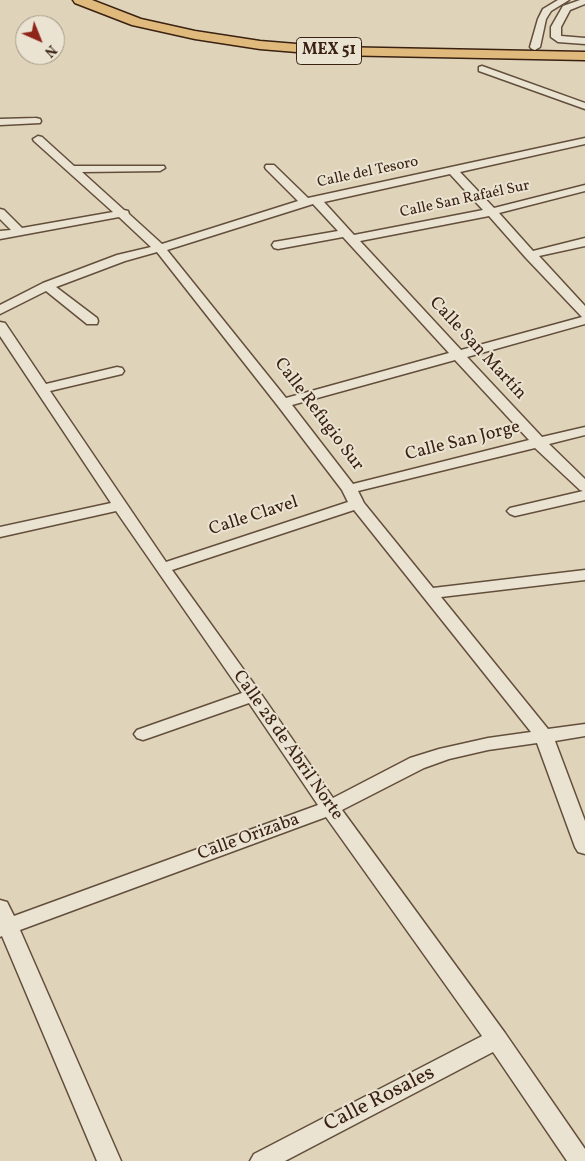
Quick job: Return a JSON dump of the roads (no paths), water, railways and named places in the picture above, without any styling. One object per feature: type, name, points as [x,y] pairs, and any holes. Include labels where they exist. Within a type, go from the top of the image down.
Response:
[{"type":"main road","name":"MEX 51","points":[[80,0],[137,22],[195,35],[260,45],[334,51],[585,56]]},
{"type":"main road","name":"MEX 51","points":[[106,0],[153,16],[186,24],[307,42],[391,47],[585,47]]},
{"type":"street","points":[[535,47],[542,18],[547,9],[565,0]]},
{"type":"street","points":[[585,1],[566,8],[556,27],[556,37],[561,40],[585,41]]},
{"type":"street","points":[[482,69],[585,106]]},
{"type":"street","points":[[0,122],[36,121]]},
{"type":"street","name":"Calle Refugio Sur","points":[[38,139],[124,213],[160,248],[283,402],[349,489],[357,504],[544,736],[584,842]]},
{"type":"street","name":"Calle del Tesoro","points":[[0,310],[47,286],[121,258],[160,248],[311,201],[585,141]]},
{"type":"street","name":"Calle San Martín","points":[[270,167],[311,201],[348,236],[539,443],[585,487]]},
{"type":"street","points":[[71,169],[160,168]]},
{"type":"street","points":[[453,170],[585,314]]},
{"type":"street","name":"Calle San Rafaél Sur","points":[[348,236],[490,212],[585,188]]},
{"type":"street","points":[[0,212],[19,231]]},
{"type":"street","points":[[0,235],[124,213]]},
{"type":"street","points":[[278,245],[348,236]]},
{"type":"street","points":[[530,255],[585,242]]},
{"type":"street","points":[[47,286],[92,321]]},
{"type":"street","points":[[283,402],[585,320]]},
{"type":"street","name":"Calle 28 de Abril Norte","points":[[0,326],[162,568],[253,695],[330,808],[497,1039],[580,1161]]},
{"type":"street","points":[[42,389],[117,371]]},
{"type":"street","name":"Calle San Jorge","points":[[349,489],[585,431]]},
{"type":"street","points":[[515,511],[585,495]]},
{"type":"street","name":"Calle Clavel","points":[[162,568],[357,504]]},
{"type":"street","points":[[0,532],[120,506]]},
{"type":"street","points":[[430,593],[585,575]]},
{"type":"street","points":[[144,734],[253,695]]},
{"type":"street","name":"Calle Orizaba","points":[[3,921],[330,808],[417,763],[438,755],[488,744],[585,730]]},
{"type":"street","points":[[3,921],[110,1161]]},
{"type":"street","name":"Calle Rosales","points":[[262,1161],[497,1039]]}]
